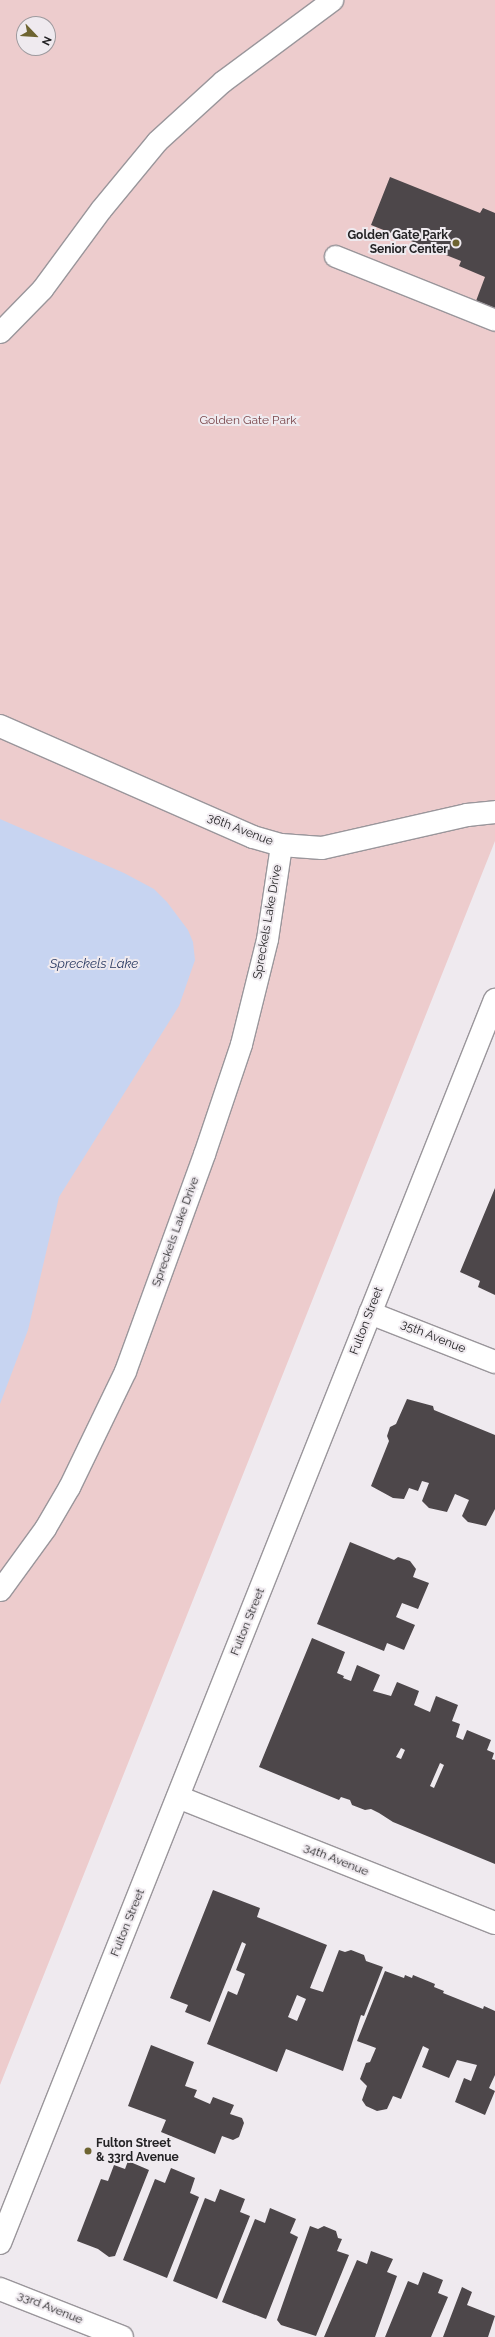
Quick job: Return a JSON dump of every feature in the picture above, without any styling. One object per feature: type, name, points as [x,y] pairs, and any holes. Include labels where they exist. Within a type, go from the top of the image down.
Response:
[{"type":"main road","name":"36th Avenue","points":[[0,726],[253,837],[281,845],[322,848],[467,815],[495,812]]},
{"type":"main road","name":"Fulton Street","points":[[0,2243],[495,1000]]},
{"type":"main road","name":"35th Avenue","points":[[370,1313],[495,1362]]},
{"type":"main road","name":"34th Avenue","points":[[178,1797],[495,1923]]},
{"type":"main road","name":"33rd Avenue","points":[[0,2289],[122,2337]]},
{"type":"lane","points":[[0,332],[42,289],[101,209],[158,142],[223,81],[332,0]]},
{"type":"lane","points":[[335,256],[495,320]]},
{"type":"lane","name":"Spreckels Lake Drive","points":[[0,1590],[45,1528],[68,1488],[125,1371],[241,1044],[267,939],[281,845]]},
{"type":"green space","name":"Golden Gate Park","points":[[0,0],[495,0],[495,841],[0,2085]]},
{"type":"water","name":"Spreckels Lake","points":[[0,819],[124,873],[154,889],[167,902],[188,930],[193,942],[195,960],[179,1006],[59,1197],[28,1330],[0,1404]]},
{"type":"building","name":"Golden Gate Park Senior Center","points":[[390,177],[480,213],[483,208],[495,213],[495,309],[476,301],[485,277],[459,266],[461,261],[371,225]]},
{"type":"building","points":[[495,1188],[495,1295],[478,1287],[480,1281],[460,1272]]},
{"type":"building","points":[[407,1399],[433,1406],[434,1410],[495,1435],[495,1509],[486,1526],[468,1522],[462,1516],[469,1500],[455,1494],[447,1512],[429,1508],[422,1501],[429,1483],[422,1481],[418,1491],[409,1488],[404,1499],[393,1498],[371,1486],[389,1441],[387,1436],[390,1427],[396,1424]]},
{"type":"building","points":[[350,1542],[394,1560],[398,1557],[410,1561],[416,1569],[413,1577],[429,1583],[418,1609],[402,1603],[396,1617],[415,1625],[404,1650],[387,1643],[384,1651],[317,1624]]},
{"type":"building","points":[[312,1638],[345,1652],[337,1673],[344,1676],[343,1678],[351,1681],[357,1665],[380,1675],[373,1691],[391,1696],[397,1682],[419,1691],[414,1705],[430,1712],[436,1696],[458,1705],[452,1721],[460,1724],[456,1737],[463,1740],[467,1730],[491,1740],[487,1750],[494,1753],[492,1759],[495,1760],[495,1864],[393,1822],[371,1809],[365,1810],[352,1805],[350,1800],[341,1797],[339,1800],[259,1767]],"holes":[[[401,1748],[405,1750],[401,1759],[396,1757]],[[440,1763],[444,1765],[434,1788],[430,1786]]]},
{"type":"building","points":[[213,1890],[260,1908],[257,1917],[327,1945],[310,1988],[323,1992],[339,1950],[345,1952],[351,1950],[364,1955],[366,1961],[383,1967],[364,2016],[361,2015],[343,2071],[286,2049],[277,2072],[207,2044],[228,1991],[237,1995],[245,1974],[236,1970],[246,1944],[242,1942],[210,2022],[185,2012],[188,2005],[170,1998]],"holes":[[[297,1995],[306,1999],[297,2021],[288,2017]]]},
{"type":"building","points":[[385,1971],[404,1978],[405,1975],[412,1978],[413,1975],[435,1984],[434,1987],[444,1991],[443,1993],[483,2009],[484,2006],[495,2011],[495,2075],[489,2088],[495,2091],[485,2115],[455,2102],[464,2078],[471,2081],[477,2065],[457,2060],[449,2078],[422,2067],[429,2049],[423,2046],[401,2099],[393,2096],[387,2109],[377,2111],[366,2106],[362,2100],[367,2086],[360,2079],[366,2063],[370,2062],[376,2048],[357,2041]]},
{"type":"building","points":[[151,2045],[194,2062],[185,2086],[197,2090],[194,2097],[210,2104],[213,2097],[234,2105],[230,2114],[242,2118],[244,2123],[239,2137],[233,2140],[222,2136],[215,2154],[161,2132],[166,2120],[128,2106]]},
{"type":"building","points":[[128,2161],[149,2170],[115,2256],[109,2257],[98,2249],[77,2241],[101,2179],[108,2181],[114,2165],[125,2169]]},
{"type":"building","points":[[171,2168],[195,2178],[190,2193],[199,2197],[167,2278],[123,2260],[155,2179],[165,2183]]},
{"type":"building","points":[[220,2189],[245,2199],[240,2212],[250,2216],[217,2299],[173,2281],[205,2198],[215,2202]]},
{"type":"building","points":[[270,2208],[296,2219],[290,2233],[298,2237],[266,2319],[222,2302],[255,2219],[265,2223]]},
{"type":"building","points":[[310,2226],[318,2229],[324,2226],[336,2231],[338,2238],[342,2239],[337,2251],[349,2255],[316,2336],[281,2325],[277,2320]]},
{"type":"building","points":[[371,2251],[393,2259],[387,2272],[397,2276],[375,2337],[324,2337],[357,2260],[367,2264]]},
{"type":"building","points":[[423,2272],[443,2280],[438,2293],[448,2297],[431,2337],[385,2337],[408,2281],[418,2285]]},
{"type":"building","points":[[462,2287],[472,2292],[467,2305],[495,2316],[488,2337],[443,2337]]},
{"type":"place","name":"Golden Gate Park Senior Center","points":[[456,243]]},
{"type":"place","name":"Fulton Street & 33rd Avenue","points":[[88,2151]]}]
